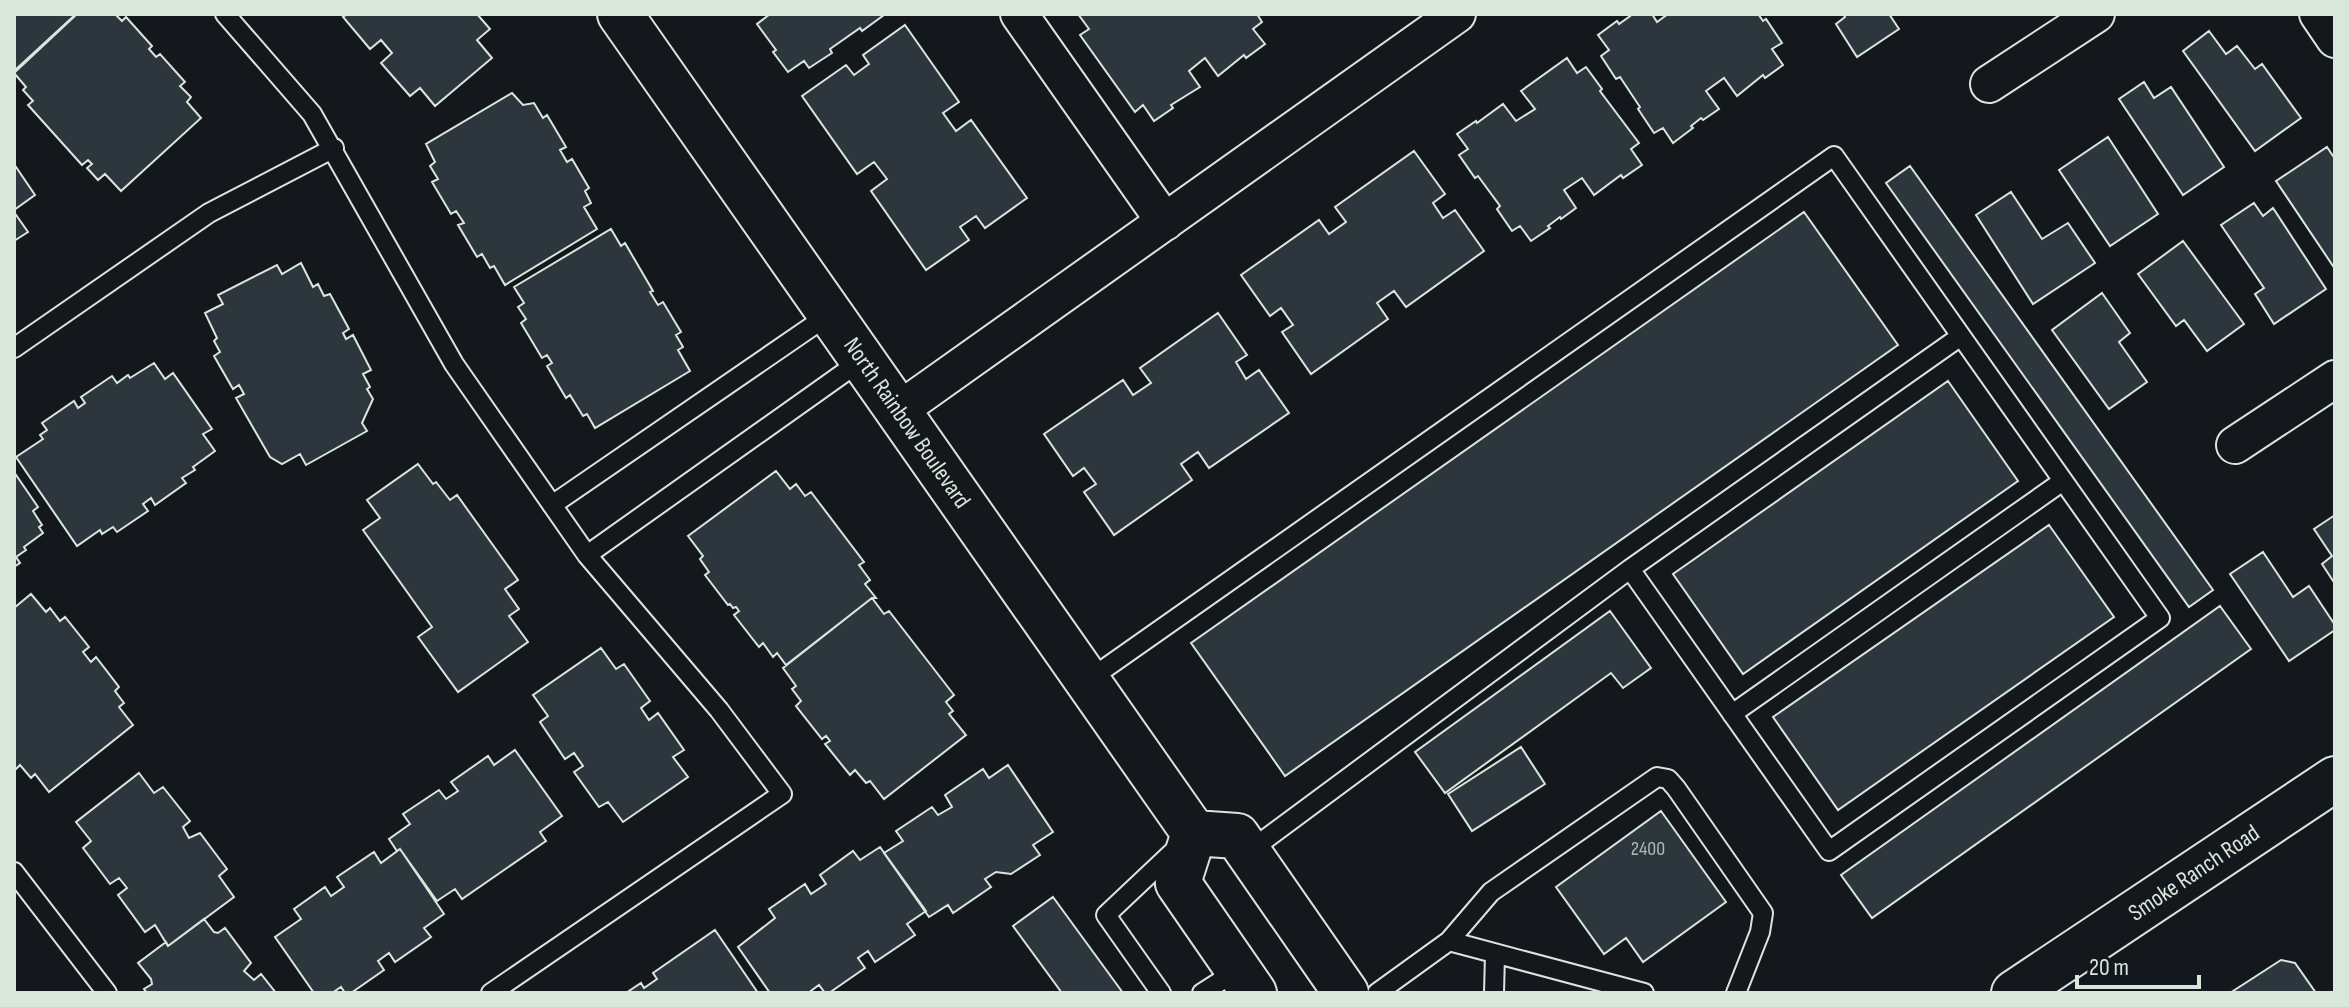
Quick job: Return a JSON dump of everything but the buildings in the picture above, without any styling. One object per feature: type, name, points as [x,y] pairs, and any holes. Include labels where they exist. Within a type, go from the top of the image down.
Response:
[{"type":"main road","name":"North Rainbow Boulevard","points":[[620,14],[1194,833]]},
{"type":"main road","name":"Smoke Ranch Road","points":[[2014,993],[2335,779]]},
{"type":"main road","points":[[1231,985],[1178,883],[1194,833],[1237,836],[1346,993]]},
{"type":"street","points":[[1019,14],[1165,222]]},
{"type":"street","points":[[898,411],[1457,14]]},
{"type":"street","points":[[1989,84],[2096,14]]},
{"type":"street","points":[[2318,14],[2335,39]]},
{"type":"street","points":[[2235,445],[2335,379]]},
{"type":"lane","points":[[225,14],[312,114],[454,364],[587,555],[719,710],[782,794],[491,993]]},
{"type":"lane","points":[[14,348],[209,213],[334,148]]},
{"type":"lane","points":[[1087,681],[1834,156],[2160,618],[1829,851],[1630,569]]},
{"type":"lane","points":[[552,505],[830,314]]},
{"type":"lane","points":[[1248,852],[1630,569],[1961,336]]},
{"type":"lane","points":[[587,555],[863,360]]},
{"type":"lane","points":[[1732,714],[2063,481]]},
{"type":"lane","points":[[1377,993],[1449,941],[1491,892],[1657,777],[1668,779],[1676,788],[1763,913],[1760,932],[1736,993]]},
{"type":"lane","points":[[1161,993],[1106,915],[1194,833]]},
{"type":"lane","points":[[14,872],[107,993]]},
{"type":"lane","points":[[1449,941],[1644,993]]},
{"type":"lane","points":[[1494,993],[1495,954]]}]
